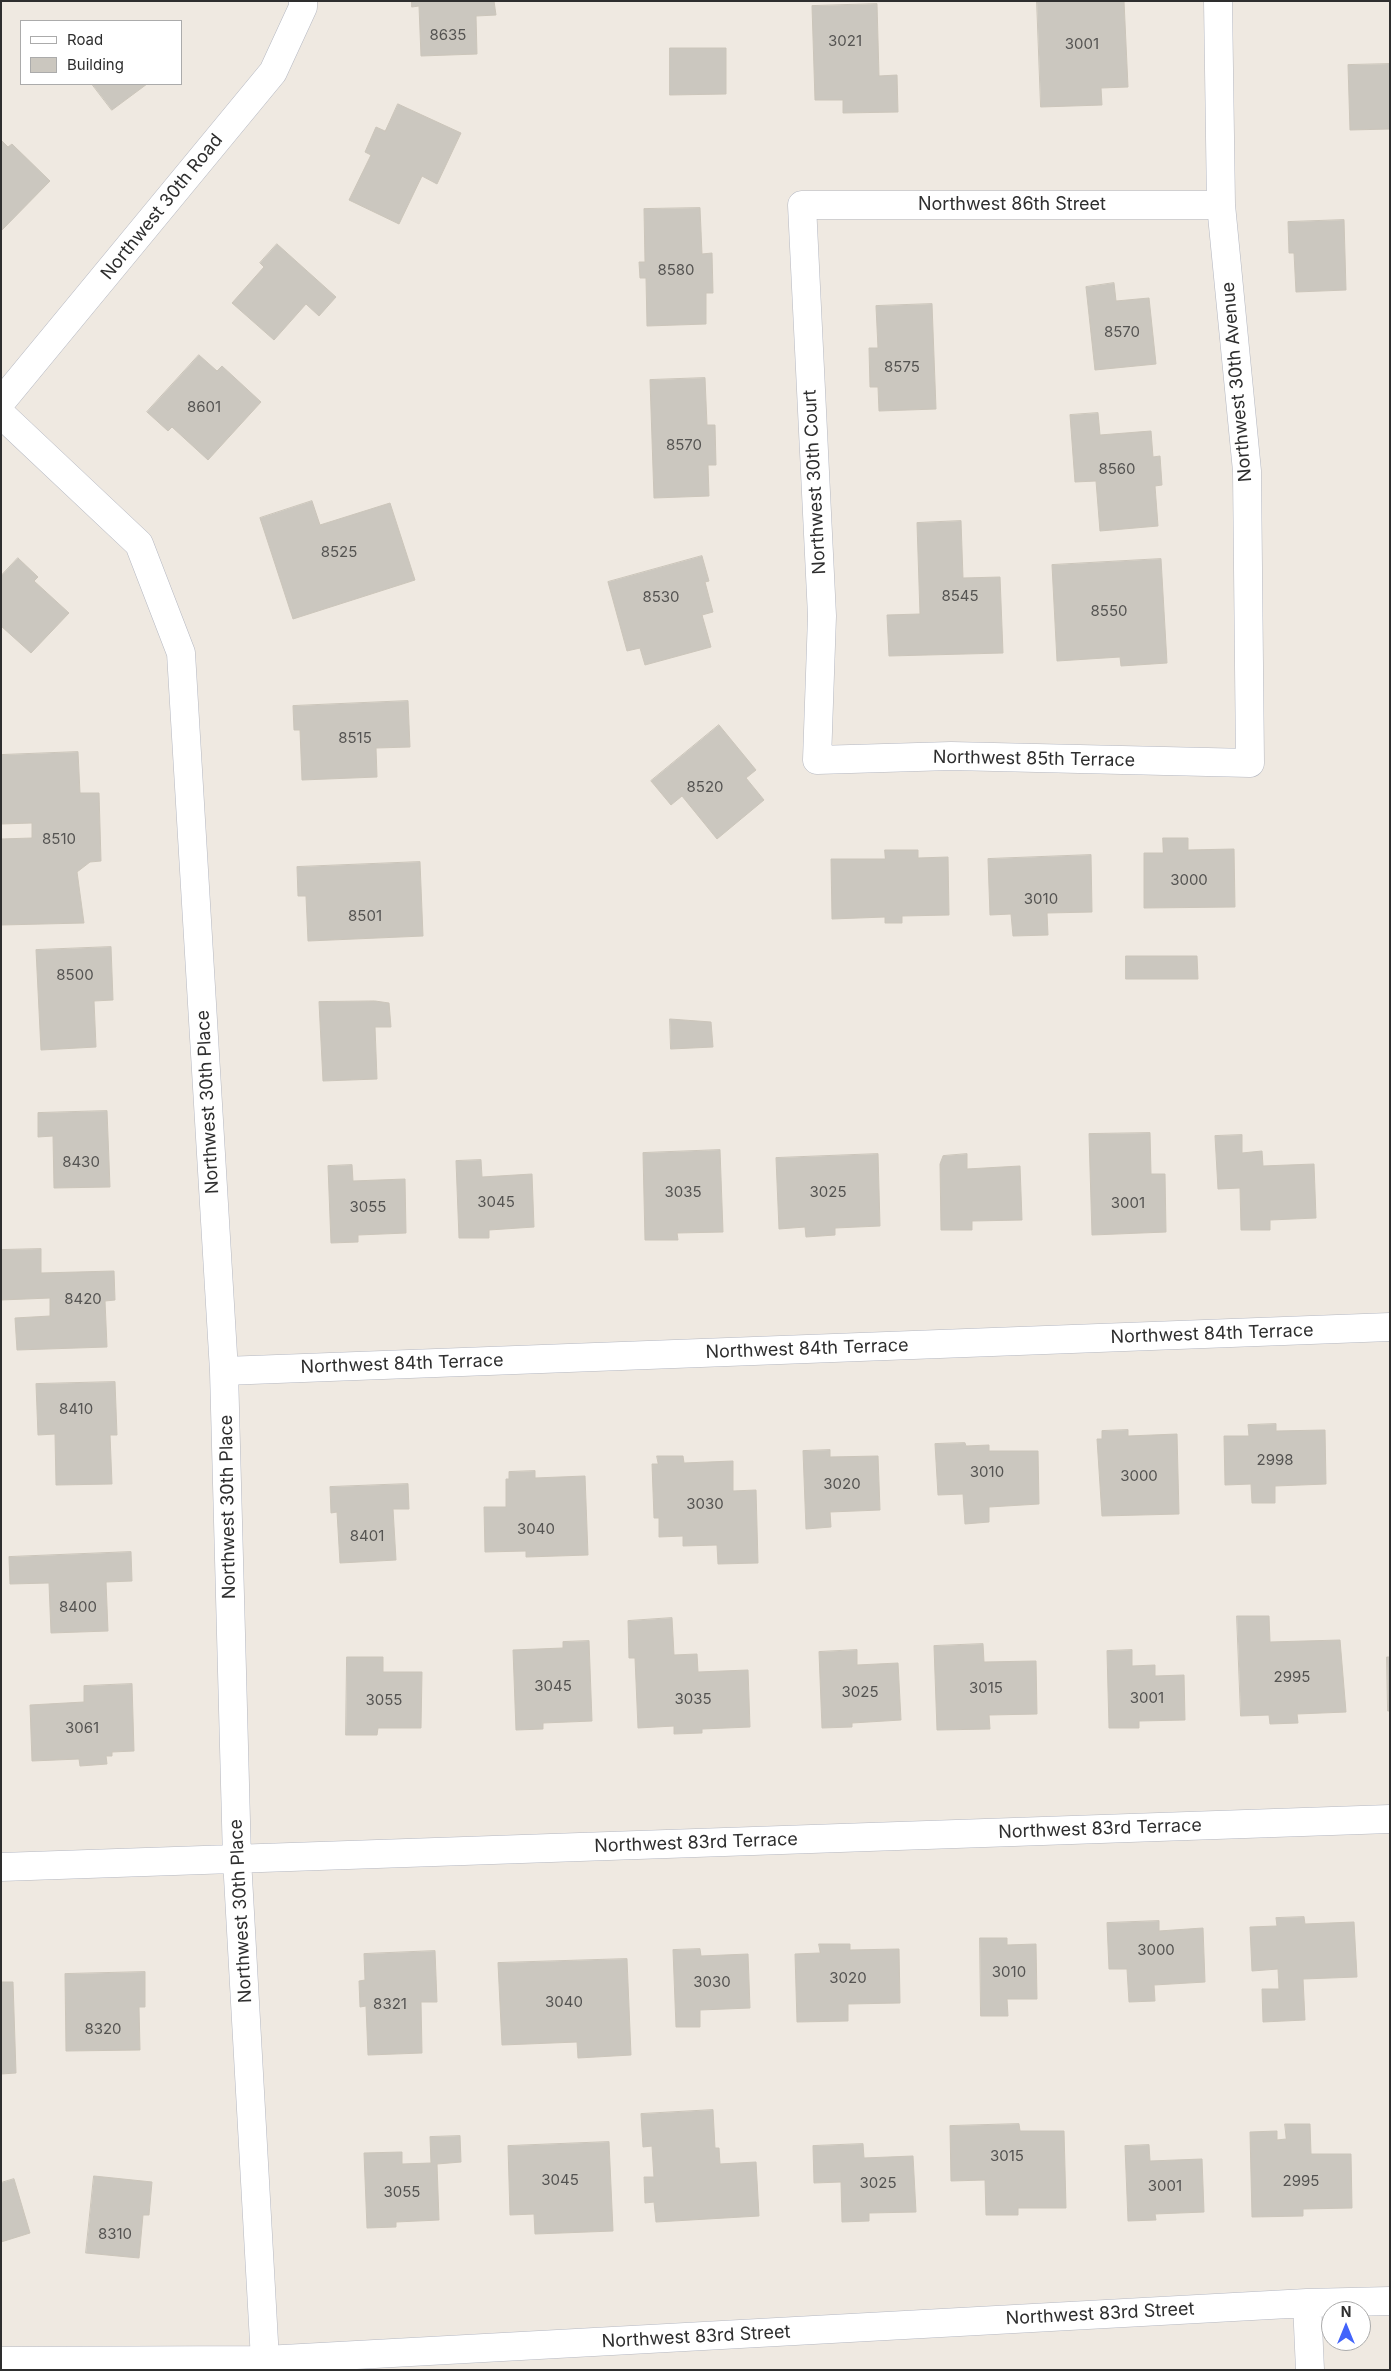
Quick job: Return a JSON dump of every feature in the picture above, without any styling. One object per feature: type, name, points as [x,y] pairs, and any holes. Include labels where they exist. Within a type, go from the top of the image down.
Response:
[{"type":"street","name":"Northwest 30th Road","points":[[1,402],[272,72],[303,7],[303,1]]},
{"type":"street","name":"Northwest 30th Avenue","points":[[1218,1],[1221,205],[1247,470],[1250,762]]},
{"type":"street","name":"Northwest 86th Street","points":[[802,205],[1221,205]]},
{"type":"street","name":"Northwest 30th Court","points":[[802,205],[822,616],[817,760]]},
{"type":"street","name":"Northwest 30th Place","points":[[1,414],[139,544],[181,654],[224,1371],[237,1859],[265,2360]]},
{"type":"street","name":"Northwest 85th Terrace","points":[[817,760],[951,756],[1250,762]]},
{"type":"street","name":"Northwest 84th Terrace","points":[[224,1371],[1390,1327]]},
{"type":"street","name":"Northwest 83rd Terrace","points":[[1,1867],[1390,1818]]},
{"type":"street","name":"Northwest 83rd Street","points":[[1,2361],[265,2360],[1307,2303],[1390,2301]]},
{"type":"street","points":[[1307,2303],[1310,2370]]},
{"type":"building","points":[[412,1],[494,1],[496,15],[476,16],[477,54],[421,56],[419,6],[412,7]]},
{"type":"building","points":[[1037,1],[1124,1],[1128,87],[1101,88],[1102,105],[1041,107]]},
{"type":"building","points":[[877,4],[879,76],[897,75],[898,112],[843,113],[843,100],[815,100],[812,6]]},
{"type":"building","points":[[670,48],[726,48],[726,94],[670,95]]},
{"type":"building","points":[[1390,64],[1390,129],[1350,130],[1348,65]]},
{"type":"building","points":[[93,85],[146,85],[112,110]]},
{"type":"building","points":[[398,104],[461,133],[437,184],[422,176],[399,224],[349,200],[371,155],[365,152],[376,127],[385,131]]},
{"type":"building","points":[[1,140],[8,147],[12,144],[50,181],[1,231]]},
{"type":"building","points":[[700,208],[702,254],[712,253],[713,293],[706,293],[706,324],[647,326],[646,278],[640,278],[639,262],[645,262],[644,209]]},
{"type":"building","points":[[1344,220],[1346,290],[1296,292],[1294,253],[1289,253],[1288,222]]},
{"type":"building","points":[[277,244],[336,297],[319,316],[306,304],[274,340],[232,303],[264,267],[260,263]]},
{"type":"building","points":[[1114,283],[1116,301],[1149,298],[1156,364],[1095,370],[1086,287]]},
{"type":"building","points":[[932,304],[936,409],[879,411],[878,387],[870,387],[869,348],[878,348],[876,306]]},
{"type":"building","points":[[199,355],[217,371],[222,366],[261,402],[208,460],[172,427],[168,431],[147,412]]},
{"type":"building","points":[[705,378],[707,425],[715,425],[716,465],[708,465],[709,496],[654,498],[650,380]]},
{"type":"building","points":[[1098,413],[1100,435],[1151,431],[1153,457],[1160,456],[1162,485],[1155,486],[1158,526],[1100,531],[1096,481],[1075,482],[1070,415]]},
{"type":"building","points":[[312,501],[320,525],[390,503],[415,580],[293,619],[260,518]]},
{"type":"building","points":[[961,521],[963,578],[1000,577],[1003,653],[889,656],[887,615],[920,614],[917,523]]},
{"type":"building","points":[[702,556],[709,581],[705,582],[713,612],[702,615],[711,647],[645,665],[640,648],[627,651],[608,582]]},
{"type":"building","points":[[18,558],[38,577],[34,581],[69,613],[31,653],[1,626],[1,576]]},
{"type":"building","points":[[1161,559],[1167,663],[1121,666],[1120,657],[1057,661],[1052,565]]},
{"type":"building","points":[[408,701],[410,747],[376,748],[377,777],[302,780],[300,730],[294,730],[293,706]]},
{"type":"building","points":[[719,725],[756,770],[746,778],[764,800],[717,839],[682,796],[671,805],[651,781]]},
{"type":"building","points":[[78,752],[80,793],[99,793],[101,861],[90,862],[77,872],[84,923],[1,925],[1,839],[32,838],[32,823],[1,824],[1,755]]},
{"type":"building","points":[[1163,838],[1188,838],[1188,850],[1234,849],[1235,907],[1144,908],[1144,853],[1163,853]]},
{"type":"building","points":[[885,850],[918,850],[918,858],[948,857],[949,915],[902,916],[902,923],[885,923],[885,917],[832,919],[831,859],[885,859]]},
{"type":"building","points":[[1091,855],[1092,912],[1047,913],[1048,935],[1013,936],[1011,914],[990,915],[988,859]]},
{"type":"building","points":[[420,862],[423,936],[308,941],[306,896],[298,896],[297,867]]},
{"type":"building","points":[[111,947],[113,1000],[94,1001],[96,1047],[41,1050],[36,950]]},
{"type":"building","points":[[1126,956],[1197,956],[1198,979],[1126,979]]},
{"type":"building","points":[[375,1001],[389,1003],[391,1027],[375,1027],[377,1079],[323,1081],[319,1002]]},
{"type":"building","points":[[670,1019],[711,1022],[713,1047],[671,1049]]},
{"type":"building","points":[[107,1111],[110,1187],[54,1188],[53,1136],[38,1137],[38,1113]]},
{"type":"building","points":[[1150,1133],[1151,1174],[1165,1174],[1166,1232],[1092,1235],[1089,1134]]},
{"type":"building","points":[[1242,1135],[1242,1153],[1262,1151],[1263,1166],[1314,1164],[1316,1218],[1270,1220],[1270,1230],[1241,1230],[1240,1188],[1218,1189],[1215,1136]]},
{"type":"building","points":[[720,1150],[723,1232],[677,1233],[678,1240],[645,1240],[643,1153]]},
{"type":"building","points":[[878,1154],[880,1226],[835,1228],[835,1235],[806,1237],[805,1227],[779,1229],[776,1158]]},
{"type":"building","points":[[967,1154],[967,1169],[1020,1166],[1022,1220],[972,1221],[972,1230],[941,1230],[940,1164],[943,1156]]},
{"type":"building","points":[[481,1160],[482,1177],[532,1174],[534,1227],[489,1230],[489,1238],[459,1238],[456,1161]]},
{"type":"building","points":[[352,1165],[353,1181],[405,1179],[406,1233],[358,1235],[358,1242],[331,1243],[328,1166]]},
{"type":"building","points":[[41,1249],[41,1273],[114,1271],[115,1300],[105,1301],[107,1347],[17,1350],[15,1318],[50,1316],[50,1298],[1,1300],[1,1250]]},
{"type":"building","points":[[115,1382],[117,1435],[110,1435],[112,1484],[56,1485],[55,1434],[38,1435],[36,1384]]},
{"type":"building","points":[[1276,1424],[1276,1431],[1325,1430],[1326,1484],[1275,1486],[1275,1503],[1252,1503],[1251,1484],[1225,1485],[1224,1436],[1249,1436],[1248,1425]]},
{"type":"building","points":[[1128,1430],[1128,1436],[1177,1434],[1179,1514],[1102,1516],[1097,1439],[1102,1439],[1102,1431]]},
{"type":"building","points":[[965,1443],[966,1446],[989,1445],[989,1451],[1038,1451],[1039,1504],[989,1507],[989,1522],[965,1524],[963,1494],[938,1495],[935,1444]]},
{"type":"building","points":[[830,1450],[830,1457],[878,1456],[880,1510],[830,1512],[831,1527],[806,1529],[803,1451]]},
{"type":"building","points":[[657,1456],[683,1456],[684,1463],[733,1461],[733,1491],[756,1490],[758,1563],[718,1564],[717,1545],[683,1546],[683,1536],[659,1537],[659,1518],[654,1518],[652,1464],[658,1464]]},
{"type":"building","points":[[535,1471],[535,1478],[585,1476],[588,1555],[526,1557],[526,1551],[485,1552],[484,1507],[506,1507],[506,1479],[509,1479],[509,1472]]},
{"type":"building","points":[[408,1484],[409,1509],[393,1509],[396,1560],[340,1563],[337,1512],[331,1513],[330,1487]]},
{"type":"building","points":[[131,1552],[132,1581],[106,1582],[108,1631],[51,1633],[49,1583],[10,1584],[9,1557]]},
{"type":"building","points":[[1237,1616],[1269,1616],[1270,1642],[1340,1640],[1346,1712],[1297,1714],[1298,1723],[1270,1724],[1269,1715],[1241,1716]]},
{"type":"building","points":[[672,1618],[674,1655],[697,1654],[698,1672],[748,1670],[750,1727],[702,1729],[702,1733],[674,1734],[674,1726],[638,1728],[635,1658],[629,1658],[628,1621]]},
{"type":"building","points":[[589,1641],[592,1721],[543,1723],[543,1729],[516,1730],[513,1650],[563,1648],[563,1642]]},
{"type":"building","points":[[983,1644],[984,1662],[1036,1661],[1037,1714],[989,1715],[990,1729],[937,1730],[934,1646]]},
{"type":"building","points":[[857,1650],[857,1665],[898,1663],[901,1720],[852,1723],[852,1727],[822,1728],[819,1652]]},
{"type":"building","points":[[1132,1650],[1132,1666],[1155,1665],[1155,1676],[1184,1675],[1185,1720],[1139,1721],[1139,1728],[1109,1728],[1107,1651]]},
{"type":"building","points":[[347,1657],[383,1657],[383,1672],[422,1672],[421,1728],[378,1728],[377,1735],[346,1735]]},
{"type":"building","points":[[1387,1657],[1390,1657],[1390,1711],[1388,1711]]},
{"type":"building","points":[[132,1684],[134,1751],[112,1752],[112,1756],[106,1756],[107,1764],[80,1766],[79,1759],[32,1761],[30,1705],[84,1702],[84,1686]]},
{"type":"building","points":[[1304,1917],[1305,1924],[1354,1922],[1357,1977],[1303,1979],[1305,2020],[1263,2022],[1262,1989],[1279,1989],[1278,1969],[1252,1971],[1250,1927],[1277,1926],[1276,1918]]},
{"type":"building","points":[[1159,1921],[1159,1931],[1203,1928],[1205,1982],[1154,1985],[1155,2001],[1129,2002],[1127,1969],[1109,1969],[1107,1923]]},
{"type":"building","points":[[980,1938],[1007,1938],[1007,1945],[1036,1944],[1037,1999],[1007,1999],[1008,2016],[981,2016]]},
{"type":"building","points":[[819,1944],[850,1944],[850,1950],[899,1949],[900,2003],[848,2004],[848,2021],[797,2022],[795,1954],[820,1953]]},
{"type":"building","points":[[700,1949],[701,1956],[748,1954],[750,2008],[700,2010],[700,2027],[676,2027],[673,1950]]},
{"type":"building","points":[[435,1951],[437,2002],[421,2002],[422,2053],[368,2055],[366,2006],[360,2007],[359,1981],[365,1980],[364,1954]]},
{"type":"building","points":[[627,1959],[631,2055],[578,2058],[577,2042],[502,2045],[498,1963]]},
{"type":"building","points":[[145,1972],[145,2007],[139,2007],[140,2050],[66,2051],[65,1974]]},
{"type":"building","points":[[1,1982],[13,1982],[16,2073],[1,2074]]},
{"type":"building","points":[[713,2110],[715,2148],[719,2148],[720,2164],[756,2162],[759,2216],[656,2222],[654,2202],[645,2203],[644,2177],[654,2177],[652,2146],[643,2147],[641,2114]]},
{"type":"building","points":[[1019,2124],[1020,2131],[1064,2131],[1066,2208],[1018,2208],[1018,2215],[986,2215],[985,2180],[951,2181],[950,2126]]},
{"type":"building","points":[[1285,2124],[1310,2124],[1311,2154],[1351,2154],[1352,2208],[1303,2209],[1303,2216],[1252,2217],[1250,2132],[1277,2131],[1277,2140],[1286,2139]]},
{"type":"building","points":[[460,2136],[461,2162],[437,2164],[439,2220],[396,2222],[396,2227],[367,2228],[364,2153],[402,2152],[402,2164],[431,2163],[430,2137]]},
{"type":"building","points":[[609,2142],[613,2231],[535,2234],[534,2214],[510,2215],[508,2146]]},
{"type":"building","points":[[863,2144],[864,2158],[913,2156],[916,2212],[869,2213],[869,2221],[842,2222],[841,2182],[814,2183],[813,2146]]},
{"type":"building","points":[[1149,2145],[1150,2161],[1202,2159],[1204,2212],[1155,2214],[1156,2220],[1128,2221],[1125,2146]]},
{"type":"building","points":[[94,2176],[152,2182],[149,2215],[143,2215],[139,2258],[86,2253]]},
{"type":"building","points":[[14,2179],[30,2233],[1,2242],[1,2183]]}]
